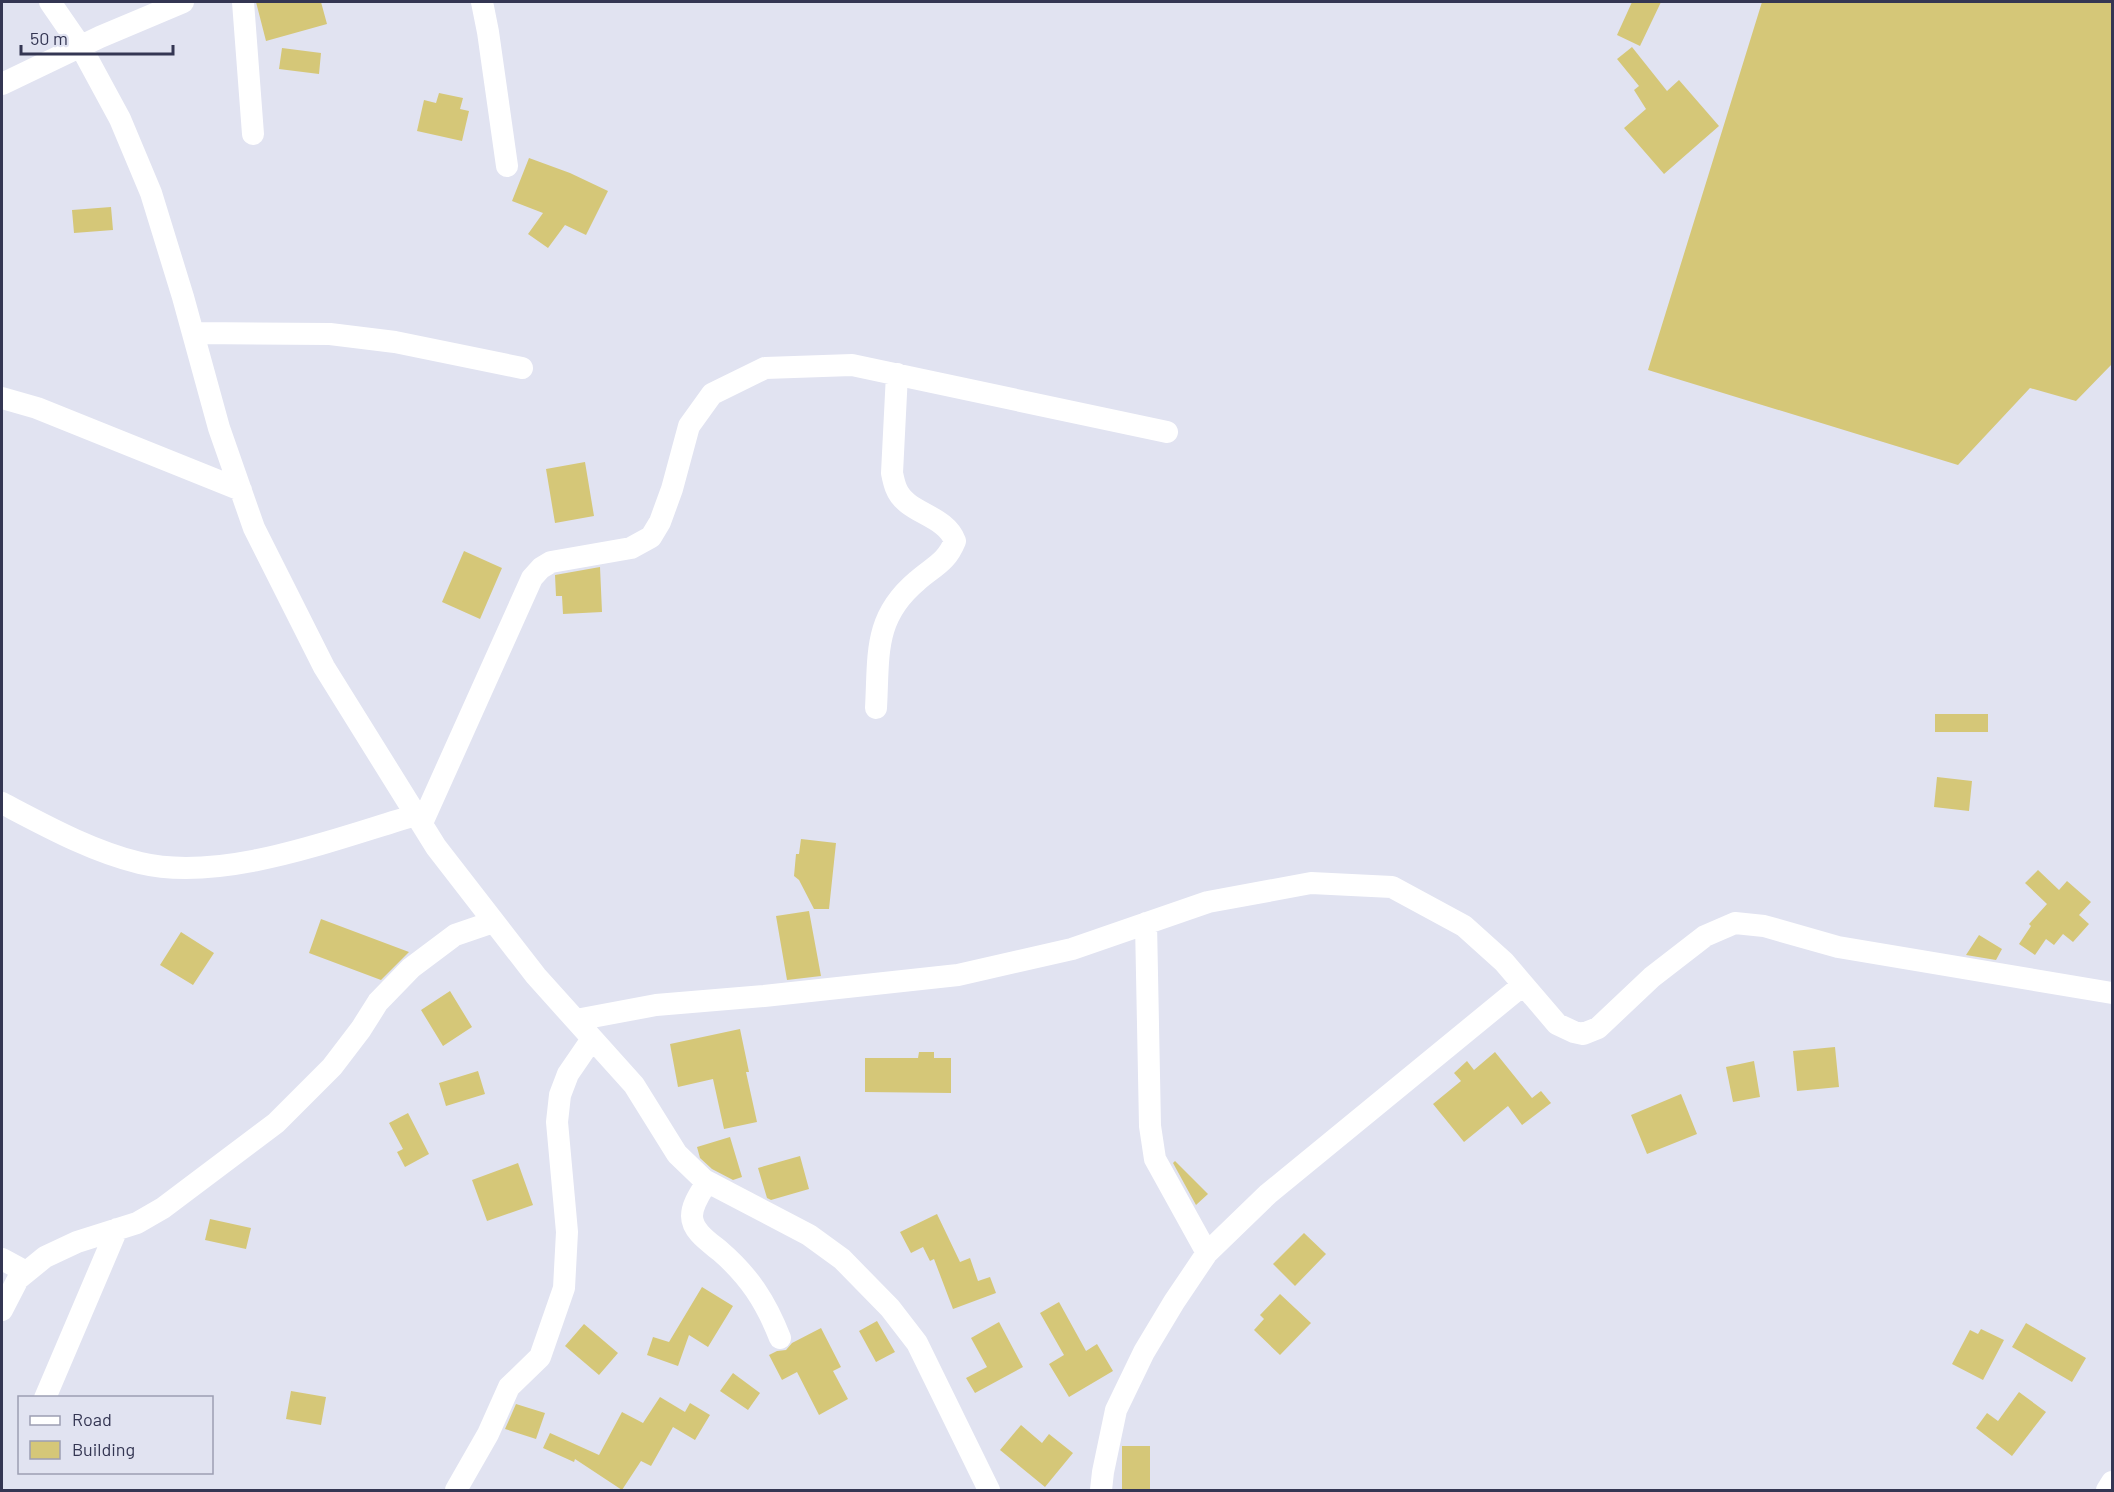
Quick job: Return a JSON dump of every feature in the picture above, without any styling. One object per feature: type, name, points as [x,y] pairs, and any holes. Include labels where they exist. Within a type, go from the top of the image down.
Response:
[{"type":"street","points":[[50,2],[81,46],[120,119],[151,194],[219,428],[254,528],[324,667],[436,847],[536,976],[634,1086],[677,1154],[707,1182],[809,1235],[842,1259],[890,1308],[917,1343],[989,1491]]},
{"type":"street","points":[[2,84],[81,46],[183,2]]},
{"type":"street","points":[[243,2],[252,134]]},
{"type":"street","points":[[482,2],[507,166]]},
{"type":"street","points":[[193,333],[330,334],[395,342],[522,368]]},
{"type":"street","points":[[419,819],[532,578],[541,568],[551,562],[632,548],[651,537],[660,522],[672,489],[689,426],[712,394],[765,368],[852,365],[1167,432]]},
{"type":"street","points":[[876,708],[882,630],[895,604],[917,580],[941,564],[955,541],[951,531],[908,503],[896,489],[892,474],[897,374]]},
{"type":"street","points":[[2,398],[37,408],[241,490]]},
{"type":"street","points":[[2,803],[80,843],[141,863],[186,868],[235,864],[282,855],[419,819]]},
{"type":"street","points":[[576,1020],[656,1005],[958,975],[1072,949],[1208,902],[1311,884],[1392,887],[1464,926],[1504,962],[1557,1024],[1583,1034],[1598,1028],[1652,977],[1705,936],[1735,923],[1764,926],[1858,951],[2112,993]]},
{"type":"street","points":[[2,1310],[18,1279],[45,1257],[77,1242],[136,1223],[163,1208],[276,1123],[332,1067],[378,1002],[411,968],[455,935],[493,922]]},
{"type":"street","points":[[1146,923],[1150,1126],[1155,1159],[1207,1253]]},
{"type":"street","points":[[1101,1491],[1116,1410],[1144,1352],[1207,1253],[1268,1194],[1523,985]]},
{"type":"street","points":[[456,1491],[488,1434],[509,1387],[540,1357],[564,1288],[567,1232],[556,1122],[560,1095],[568,1074],[592,1039]]},
{"type":"street","points":[[707,1182],[694,1204],[692,1216],[694,1224],[702,1236],[726,1256],[759,1293],[770,1312],[780,1338]]},
{"type":"street","points":[[46,1396],[117,1229]]},
{"type":"street","points":[[2,1259],[26,1272]]},
{"type":"street","points":[[2107,1491],[2112,1482]]},
{"type":"building","points":[[256,2],[321,2],[327,24],[266,41]]},
{"type":"building","points":[[1632,2],[1661,2],[1640,46],[1617,35]]},
{"type":"building","points":[[1762,2],[2112,2],[2112,364],[2076,401],[2030,388],[1958,465],[1648,370]]},
{"type":"building","points":[[1632,47],[1667,91],[1679,80],[1719,126],[1664,174],[1624,128],[1646,109],[1634,90],[1639,86],[1617,59]]},
{"type":"building","points":[[282,48],[321,53],[319,74],[279,69]]},
{"type":"building","points":[[439,93],[463,98],[460,109],[469,111],[462,141],[417,131],[424,100],[436,103]]},
{"type":"building","points":[[529,158],[570,173],[608,191],[586,235],[565,225],[548,248],[528,234],[543,213],[512,201]]},
{"type":"building","points":[[111,207],[113,230],[74,233],[72,210]]},
{"type":"building","points":[[585,462],[594,516],[555,523],[546,469]]},
{"type":"building","points":[[464,551],[502,568],[480,619],[442,602]]},
{"type":"building","points":[[600,567],[602,612],[563,614],[562,596],[556,596],[555,575]]},
{"type":"building","points":[[1935,714],[1988,714],[1988,732],[1935,732]]},
{"type":"building","points":[[1937,777],[1972,781],[1969,811],[1934,807]]},
{"type":"building","points":[[801,839],[836,843],[829,909],[814,909],[799,880],[794,876],[796,854],[799,854]]},
{"type":"building","points":[[2038,870],[2059,890],[2067,881],[2091,902],[2079,915],[2089,924],[2073,942],[2063,934],[2054,945],[2046,939],[2035,955],[2019,944],[2031,926],[2029,924],[2047,904],[2025,883]]},
{"type":"building","points":[[809,911],[821,976],[787,980],[776,916]]},
{"type":"building","points":[[321,919],[409,952],[381,980],[309,953]]},
{"type":"building","points":[[181,932],[214,953],[193,985],[160,965]]},
{"type":"building","points":[[1979,935],[2002,949],[1996,960],[1966,955]]},
{"type":"building","points":[[450,991],[472,1027],[443,1046],[421,1010]]},
{"type":"building","points":[[740,1029],[749,1072],[746,1072],[757,1122],[724,1129],[713,1079],[678,1087],[670,1044]]},
{"type":"building","points":[[1835,1047],[1839,1087],[1797,1091],[1793,1051]]},
{"type":"building","points":[[919,1052],[934,1052],[934,1058],[951,1058],[951,1093],[865,1092],[865,1058],[918,1058]]},
{"type":"building","points":[[1495,1052],[1532,1098],[1541,1091],[1551,1103],[1522,1125],[1508,1106],[1464,1142],[1433,1104],[1461,1081],[1454,1073],[1467,1061],[1474,1070]]},
{"type":"building","points":[[1754,1061],[1760,1097],[1733,1102],[1726,1067]]},
{"type":"building","points":[[478,1071],[485,1094],[446,1106],[439,1083]]},
{"type":"building","points":[[1681,1094],[1697,1134],[1647,1154],[1631,1115]]},
{"type":"building","points":[[408,1113],[429,1154],[405,1167],[397,1152],[403,1149],[389,1123]]},
{"type":"building","points":[[730,1137],[742,1177],[733,1180],[712,1169],[700,1158],[697,1147]]},
{"type":"building","points":[[800,1156],[809,1189],[771,1200],[767,1198],[758,1168]]},
{"type":"building","points":[[1175,1161],[1208,1194],[1196,1205],[1173,1163]]},
{"type":"building","points":[[518,1163],[533,1205],[487,1221],[472,1180]]},
{"type":"building","points":[[937,1214],[960,1262],[970,1258],[978,1281],[990,1277],[996,1293],[953,1309],[934,1259],[930,1261],[923,1247],[911,1253],[900,1232]]},
{"type":"building","points":[[210,1219],[251,1228],[246,1249],[205,1240]]},
{"type":"building","points":[[1304,1233],[1326,1254],[1295,1286],[1273,1264]]},
{"type":"building","points":[[702,1287],[733,1306],[708,1347],[689,1335],[678,1366],[647,1355],[653,1337],[669,1342]]},
{"type":"building","points":[[1280,1294],[1311,1323],[1280,1355],[1254,1330],[1264,1319],[1260,1315]]},
{"type":"building","points":[[1059,1302],[1086,1351],[1097,1344],[1113,1371],[1069,1397],[1049,1364],[1064,1355],[1040,1313]]},
{"type":"building","points":[[877,1321],[895,1352],[876,1362],[859,1331]]},
{"type":"building","points":[[999,1322],[1023,1367],[975,1393],[966,1378],[987,1367],[971,1338]]},
{"type":"building","points":[[2026,1323],[2086,1358],[2072,1382],[2012,1347]]},
{"type":"building","points":[[584,1324],[618,1353],[599,1375],[565,1346]]},
{"type":"building","points":[[821,1328],[841,1367],[833,1371],[848,1399],[819,1415],[797,1372],[782,1380],[769,1355],[786,1350],[792,1343]]},
{"type":"building","points":[[1981,1329],[2004,1340],[1983,1380],[1952,1364],[1970,1330],[1978,1334]]},
{"type":"building","points":[[733,1373],[760,1393],[748,1410],[720,1391]]},
{"type":"building","points":[[291,1391],[326,1397],[321,1425],[286,1419]]},
{"type":"building","points":[[2019,1392],[2046,1412],[2012,1456],[1976,1428],[1987,1413],[1998,1421]]},
{"type":"building","points":[[660,1397],[685,1412],[690,1403],[710,1415],[695,1440],[673,1427],[651,1466],[641,1461],[622,1490],[575,1459],[574,1462],[543,1448],[550,1433],[599,1455],[622,1412],[643,1423]]},
{"type":"building","points":[[516,1404],[545,1413],[536,1439],[505,1429]]},
{"type":"building","points":[[1021,1425],[1042,1443],[1049,1434],[1073,1453],[1045,1487],[1000,1450]]},
{"type":"building","points":[[1122,1446],[1150,1446],[1150,1491],[1122,1491]]}]
